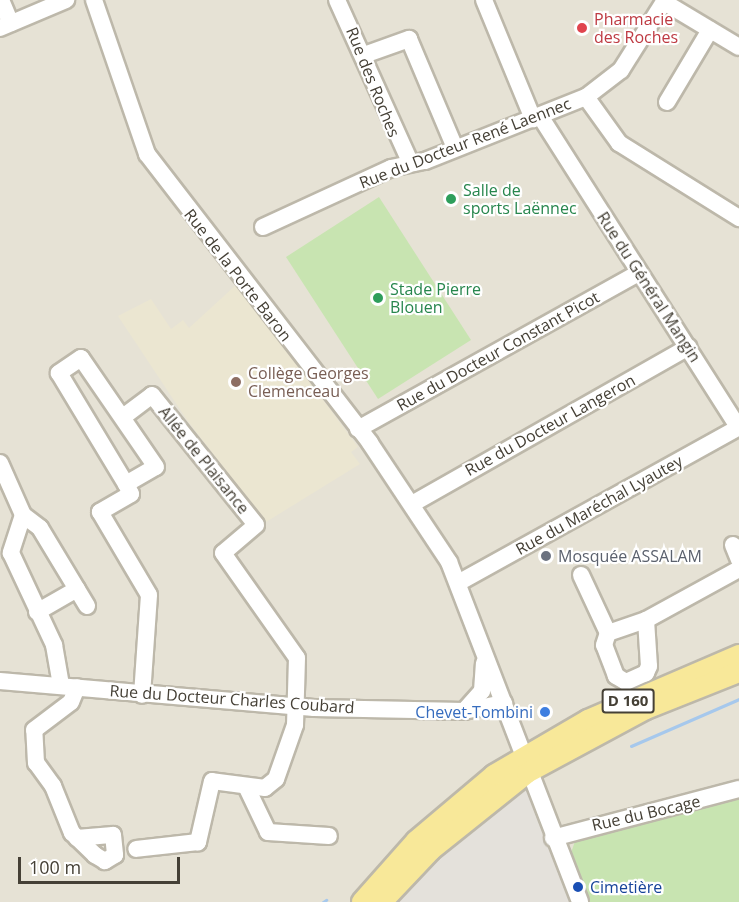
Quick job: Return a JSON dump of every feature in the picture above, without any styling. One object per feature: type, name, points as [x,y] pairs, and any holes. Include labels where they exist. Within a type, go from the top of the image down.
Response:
[{"type":"main road","name":"D 160","points":[[382,902],[431,850],[524,766],[588,720],[739,655]]},
{"type":"main road","name":"D 160","points":[[362,902],[456,805],[524,766],[646,709],[739,672]]},
{"type":"street","points":[[1,0],[6,26],[66,0]]},
{"type":"street","name":"Rue de la Porte Baron","points":[[94,0],[147,153],[358,429],[412,504],[458,583],[504,704],[524,766],[580,902]]},
{"type":"street","name":"Rue du Général Mangin","points":[[484,0],[537,118],[739,427]]},
{"type":"street","name":"Rue des Roches","points":[[341,1],[411,162]]},
{"type":"street","points":[[664,1],[739,47]]},
{"type":"street","name":"Rue du Docteur René Laennec","points":[[263,227],[411,162],[537,118],[586,97],[621,70],[664,1]]},
{"type":"street","points":[[667,102],[710,30]]},
{"type":"street","points":[[364,55],[409,39],[454,148]]},
{"type":"street","points":[[586,97],[619,143],[739,218]]},
{"type":"street","name":"Rue du Docteur Constant Picot","points":[[358,429],[638,273]]},
{"type":"street","name":"Rue du Docteur Langeron","points":[[412,504],[688,348]]},
{"type":"street","points":[[126,484],[156,467],[81,358],[59,373],[131,494],[100,512],[149,595],[142,694]]},
{"type":"street","name":"Allée de Plaisance","points":[[123,417],[152,395],[256,525],[223,554],[293,648],[297,706],[276,779],[265,788],[212,781],[198,842],[136,849]]},
{"type":"street","name":"Rue du Maréchal Lyautey","points":[[458,583],[739,427]]},
{"type":"street","points":[[0,463],[23,515],[40,528],[87,606]]},
{"type":"street","points":[[23,515],[11,553],[54,645],[69,686],[71,702],[34,729],[36,763],[76,838]]},
{"type":"street","points":[[608,633],[646,620],[739,569]]},
{"type":"street","points":[[581,575],[608,633],[604,645],[616,676],[626,682],[646,673],[649,666],[646,620]]},
{"type":"street","points":[[38,612],[76,589]]},
{"type":"street","points":[[464,711],[482,691],[485,652]]},
{"type":"street","name":"Rue du Docteur Charles Coubard","points":[[0,681],[297,706],[464,711],[504,704]]},
{"type":"street","points":[[246,786],[268,832],[329,836]]},
{"type":"street","name":"Rue du Bocage","points":[[554,838],[739,789]]},
{"type":"shaded area","points":[[0,0],[739,0],[739,902],[0,902]]},
{"type":"shaded area","name":"Collège Georges Clemenceau","points":[[237,284],[358,447],[351,452],[360,464],[266,522],[187,420],[118,316],[151,299],[171,329],[183,320],[189,328]]},
{"type":"shaded area","points":[[525,764],[582,902],[373,902]]},
{"type":"green space","name":"Stade Pierre Blouen","points":[[379,197],[471,340],[378,399],[286,257]]},
{"type":"green space","points":[[739,797],[739,902],[588,902],[569,859],[576,838]]},
{"type":"waterway","points":[[631,746],[739,699]]},
{"type":"place","name":"Pharmacie des Roches","points":[[582,28]]},
{"type":"place","name":"Salle de sports Laënnec","points":[[451,199]]},
{"type":"place","name":"Stade Pierre Blouen","points":[[378,298]]},
{"type":"place","name":"Collège Georges Clemenceau","points":[[236,382]]},
{"type":"place","name":"Mosquée ASSALAM","points":[[546,556]]},
{"type":"place","name":"Chevet-Tombini","points":[[545,712]]},
{"type":"place","name":"Cimetière","points":[[578,887]]}]
